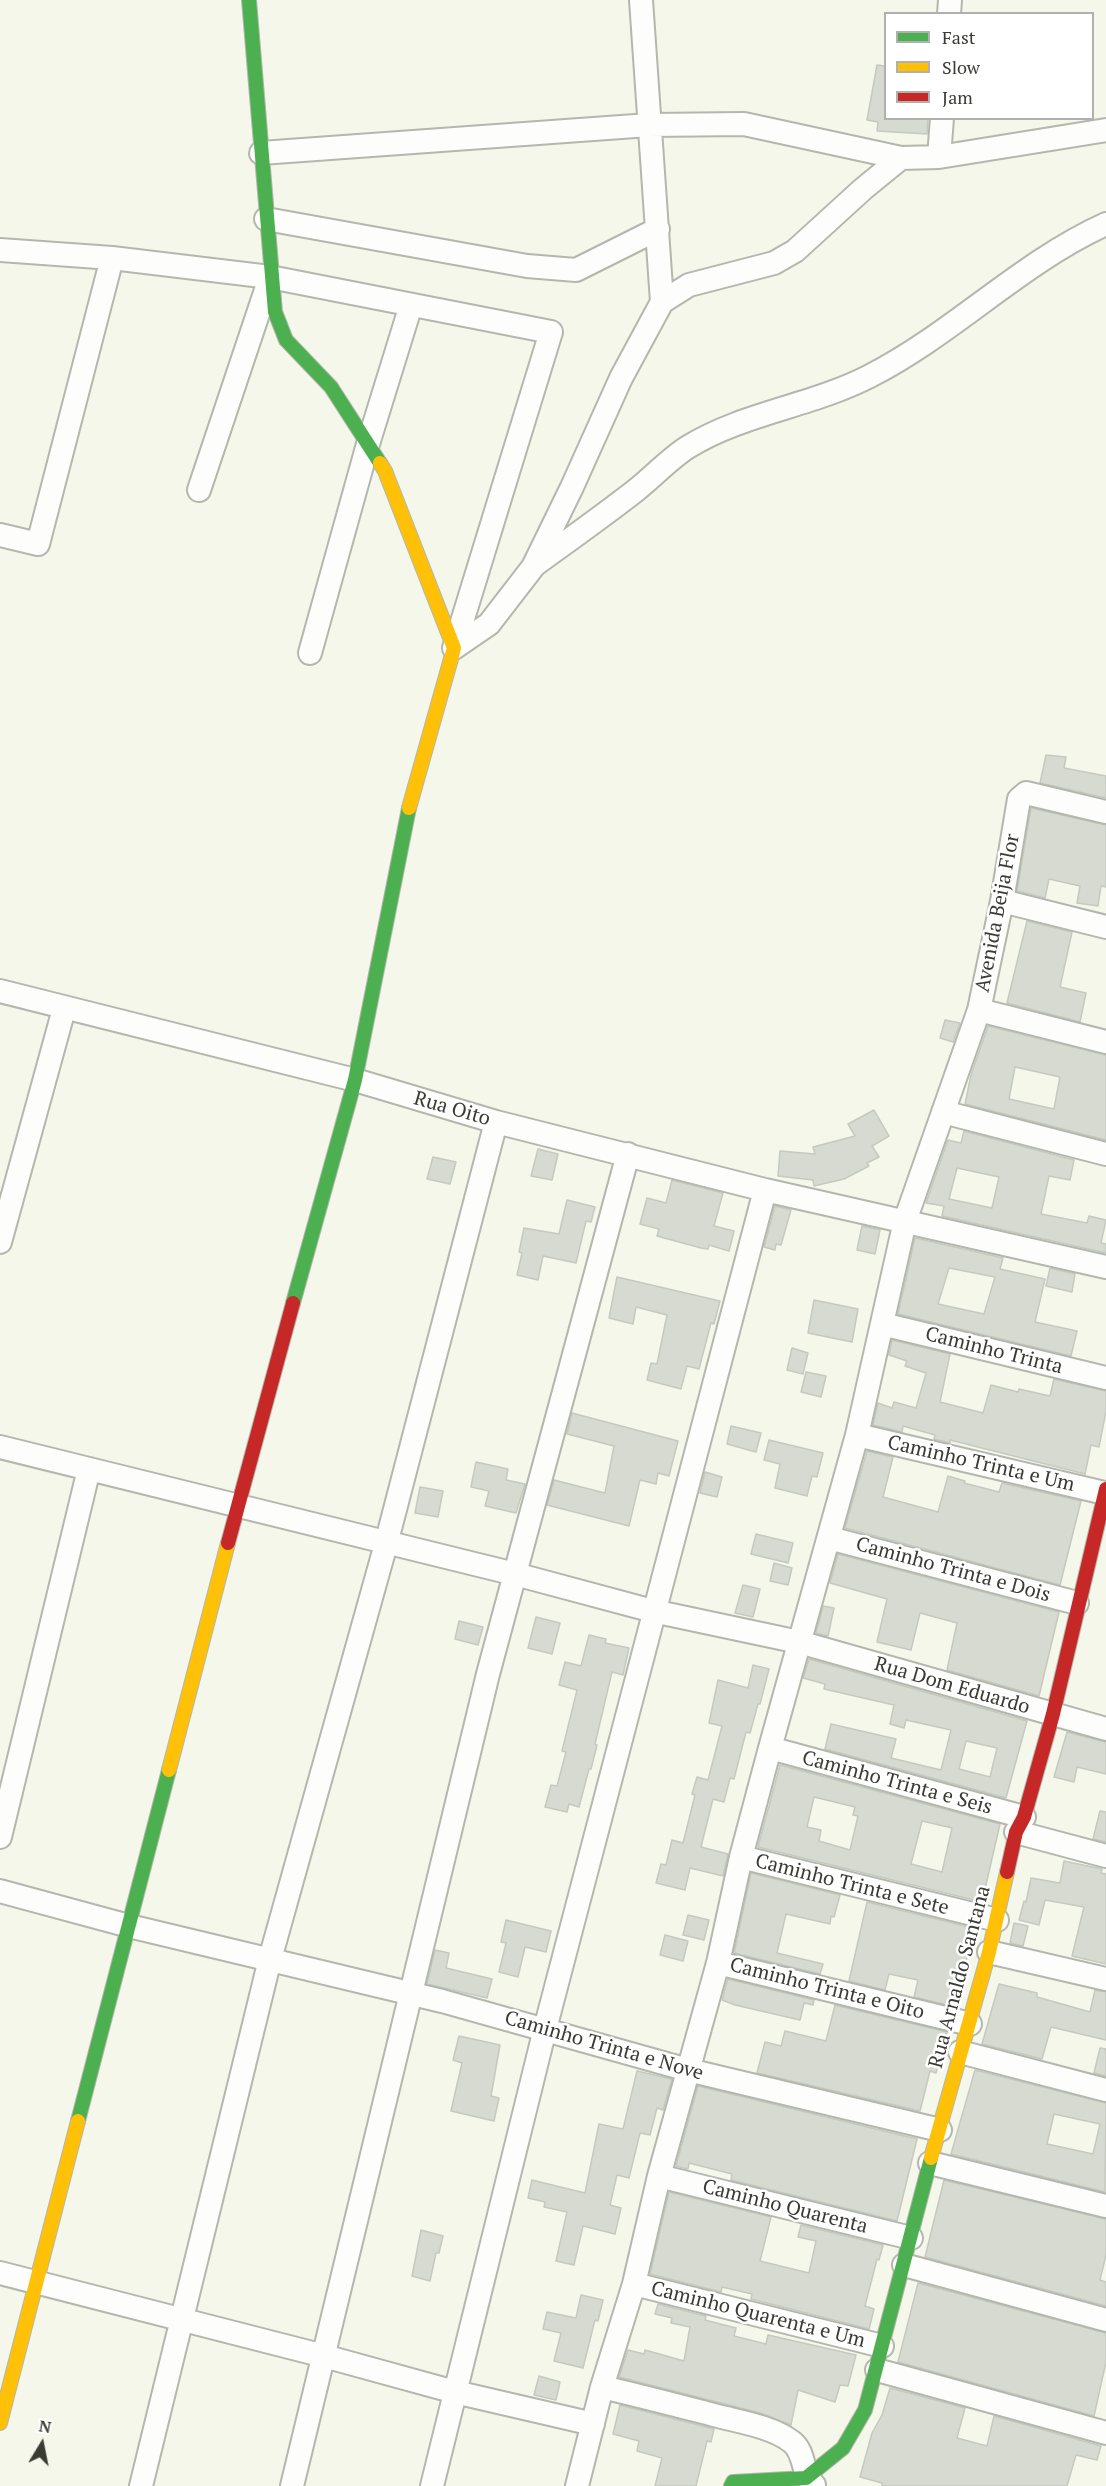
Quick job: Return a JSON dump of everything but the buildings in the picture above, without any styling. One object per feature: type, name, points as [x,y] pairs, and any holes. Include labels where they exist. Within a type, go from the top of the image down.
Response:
[{"type":"street","points":[[249,0],[274,312],[286,340],[332,387],[385,471],[454,648]]},
{"type":"street","points":[[454,648],[489,624],[533,567],[621,378],[651,327],[662,302],[641,0]]},
{"type":"street","points":[[939,157],[942,120]]},
{"type":"street","points":[[261,153],[649,124],[744,124],[901,158],[939,157],[1106,130]]},
{"type":"street","points":[[662,302],[689,285],[774,262],[795,251],[901,158]]},
{"type":"street","points":[[266,219],[527,266],[576,270],[658,229]]},
{"type":"street","points":[[533,567],[636,490],[687,448],[729,428],[814,400],[869,377],[944,331],[1020,273],[1074,238],[1106,224]]},
{"type":"street","points":[[0,250],[112,258],[270,277],[551,332],[454,648],[410,801],[355,1080],[237,1506],[0,2423]]},
{"type":"street","points":[[0,535],[38,544],[112,258]]},
{"type":"street","points":[[199,490],[270,277]]},
{"type":"street","points":[[310,652],[368,444],[411,305]]},
{"type":"street","name":"Avenida Beija Flor","points":[[577,2486],[602,2386],[634,2284],[659,2176],[718,1963],[741,1857],[770,1748],[857,1435],[905,1221],[979,1010],[1002,901],[1019,799],[1026,793],[1106,812]]},
{"type":"street","points":[[1002,901],[1106,927]]},
{"type":"street","name":"Rua Oito","points":[[0,991],[64,1009],[355,1080],[496,1122],[765,1190],[1106,1267]]},
{"type":"street","points":[[0,1242],[64,1009]]},
{"type":"street","points":[[979,1010],[1106,1042]]},
{"type":"street","points":[[943,1112],[1106,1154]]},
{"type":"street","points":[[141,2486],[270,1959],[386,1544],[496,1122]]},
{"type":"street","points":[[292,2486],[488,1674],[628,1154]]},
{"type":"street","points":[[432,2486],[545,2029],[765,1190]]},
{"type":"street","name":"Caminho Trinta","points":[[882,1324],[1106,1378]]},
{"type":"street","name":"Caminho Trinta e Um","points":[[857,1435],[1105,1491]]},
{"type":"street","name":"Rua Dom Eduardo","points":[[0,1447],[515,1574],[653,1611],[799,1642],[1106,1729]]},
{"type":"street","points":[[0,1837],[89,1469]]},
{"type":"street","name":"Rua Arnaldo Santana","points":[[811,2482],[825,2462],[843,2448],[865,2410],[877,2370],[930,2163],[989,1952],[1020,1824],[1053,1714],[1077,1603],[1102,1521],[1105,1491]]},
{"type":"street","name":"Caminho Trinta e Dois","points":[[829,1538],[1077,1603]]},
{"type":"street","name":"Caminho Trinta e Seis","points":[[770,1748],[1020,1824],[1106,1856]]},
{"type":"street","name":"Caminho Trinta e Sete","points":[[741,1857],[997,1920]]},
{"type":"street","name":"Caminho Trinta e Nove","points":[[0,1891],[129,1926],[412,1994],[688,2070],[939,2130]]},
{"type":"street","points":[[989,1952],[1106,1979]]},
{"type":"street","name":"Caminho Trinta e Oito","points":[[718,1963],[970,2024]]},
{"type":"street","points":[[960,2052],[1106,2090]]},
{"type":"street","points":[[930,2163],[1106,2206]]},
{"type":"street","name":"Caminho Quarenta","points":[[659,2176],[911,2238]]},
{"type":"street","points":[[904,2265],[1106,2320]]},
{"type":"street","points":[[0,2273],[455,2392],[593,2424]]},
{"type":"street","name":"Caminho Quarenta e Um","points":[[634,2284],[882,2346]]},
{"type":"street","name":"Caminho Quarenta e Um","points":[[877,2370],[1106,2433]]},
{"type":"street","points":[[602,2386],[737,2421],[781,2435],[794,2444],[802,2456],[811,2482],[732,2484]]},
{"type":"traffic: fast","points":[[249,0],[275,312],[286,340],[331,387],[380,463]]},
{"type":"traffic: fast","points":[[293,1303],[355,1080],[409,808]]},
{"type":"traffic: fast","points":[[78,2121],[169,1770]]},
{"type":"traffic: fast","points":[[731,2486],[733,2482],[806,2478],[843,2448],[865,2410],[931,2158]]},
{"type":"traffic: slow","points":[[380,463],[454,648],[409,808]]},
{"type":"traffic: slow","points":[[169,1770],[228,1543]]},
{"type":"traffic: slow","points":[[931,2158],[989,1952],[1007,1872]]},
{"type":"traffic: slow","points":[[0,2423],[78,2121]]},
{"type":"traffic: jam","points":[[228,1543],[293,1303]]},
{"type":"traffic: jam","points":[[1007,1872],[1016,1832],[1024,1817],[1053,1714],[1106,1489]]}]
